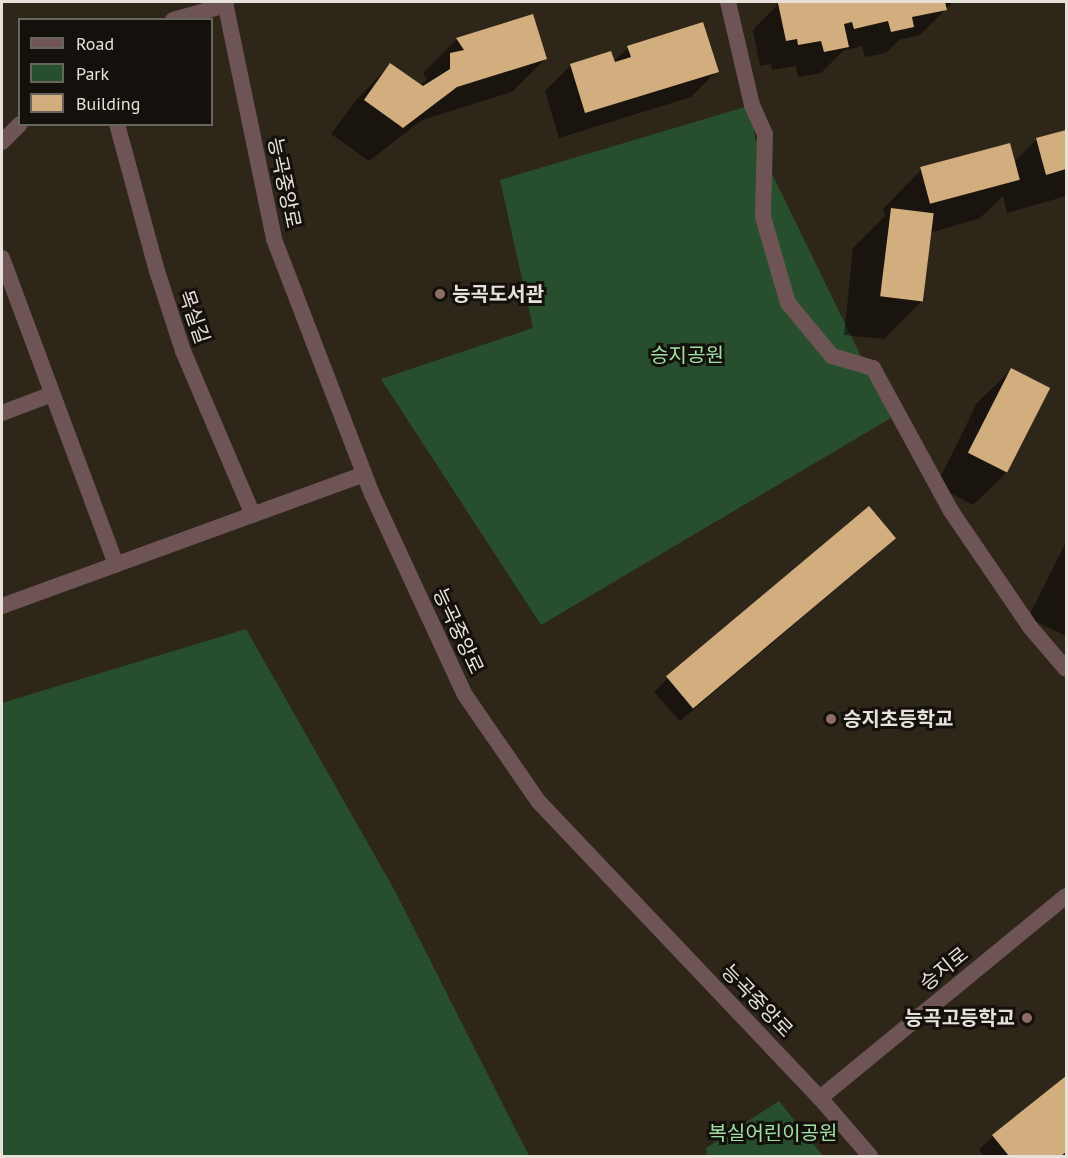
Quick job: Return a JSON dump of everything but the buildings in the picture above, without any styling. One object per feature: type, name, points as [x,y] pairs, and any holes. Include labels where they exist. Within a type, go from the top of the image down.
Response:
[{"type":"street","points":[[728,2],[752,105],[765,134],[763,217],[788,303],[832,356],[873,368],[951,511],[1030,627],[1066,669]]},
{"type":"street","points":[[178,18],[225,3]]},
{"type":"street","name":"능곡중앙로","points":[[225,3],[274,239],[364,474],[465,695],[538,801],[819,1098],[870,1156]]},
{"type":"street","points":[[2,142],[18,126]]},
{"type":"street","name":"목실길","points":[[118,126],[157,271],[183,351],[253,515]]},
{"type":"street","points":[[2,258],[116,564]]},
{"type":"street","points":[[2,412],[52,394]]},
{"type":"street","points":[[2,606],[364,474]]},
{"type":"street","name":"승지로","points":[[819,1098],[1066,896]]},
{"type":"green space","name":"승지공원","points":[[752,105],[755,139],[891,418],[541,625],[381,379],[533,328],[500,180]]},
{"type":"green space","points":[[246,629],[395,891],[529,1156],[2,1156],[2,703]]},
{"type":"green space","name":"복실어린이공원","points":[[779,1101],[823,1156],[707,1156],[706,1148]]},
{"type":"place","name":"능곡도서관","points":[[440,294]]},
{"type":"place","name":"승지초등학교","points":[[831,719]]},
{"type":"place","name":"능곡고등학교","points":[[1027,1018]]}]
